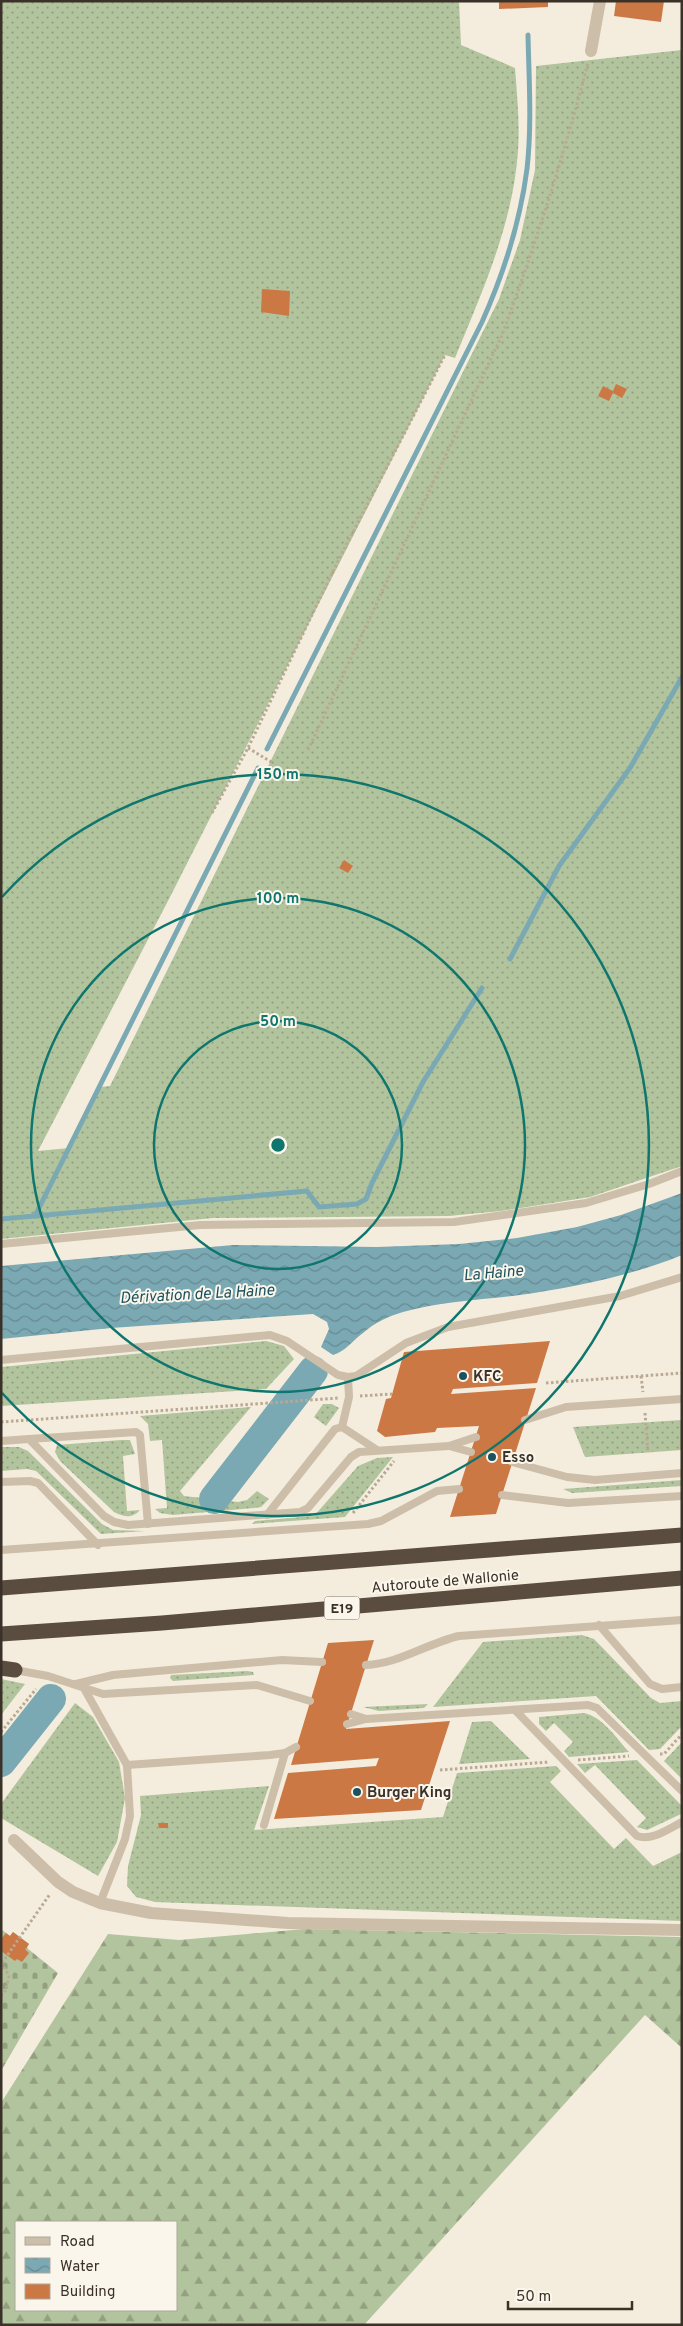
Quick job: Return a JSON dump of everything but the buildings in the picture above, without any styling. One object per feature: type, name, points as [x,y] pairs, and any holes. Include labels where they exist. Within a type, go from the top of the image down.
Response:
[{"type":"highway","name":"Autoroute de Wallonie","points":[[1,1588],[682,1534]]},
{"type":"highway","name":"Autoroute de Wallonie","points":[[1,1634],[162,1623],[682,1578]]},
{"type":"street","points":[[591,50],[600,1]]},
{"type":"street","points":[[14,1840],[58,1882],[73,1892],[100,1903],[151,1913],[288,1923],[682,1930]]},
{"type":"lane","points":[[1,1244],[200,1225],[454,1222],[586,1203],[649,1184],[682,1171]]},
{"type":"lane","points":[[1,1360],[270,1335],[287,1340],[338,1376],[348,1377],[356,1376],[406,1343],[440,1330],[620,1296],[682,1277]]},
{"type":"lane","points":[[342,1428],[349,1397],[348,1377]]},
{"type":"lane","points":[[525,1420],[566,1407],[682,1400]]},
{"type":"lane","points":[[267,1515],[335,1429],[342,1428],[377,1450]]},
{"type":"lane","points":[[1,1441],[136,1432],[140,1436],[148,1524]]},
{"type":"lane","points":[[29,1439],[104,1516],[114,1522],[128,1525],[300,1512],[308,1508],[351,1457],[359,1452],[448,1446],[476,1437]]},
{"type":"lane","points":[[448,1446],[471,1452]]},
{"type":"lane","points":[[512,1462],[567,1477],[595,1480],[682,1473]]},
{"type":"lane","points":[[1,1482],[30,1481],[38,1483],[98,1545]]},
{"type":"lane","points":[[1,1550],[98,1545],[368,1524],[380,1521],[437,1491],[459,1489]]},
{"type":"lane","points":[[502,1495],[568,1503],[682,1496]]},
{"type":"lane","points":[[366,1665],[379,1664],[441,1640],[459,1636],[682,1620]]},
{"type":"lane","points":[[599,1625],[650,1684],[662,1689],[682,1687]]},
{"type":"lane","points":[[76,1684],[122,1674],[282,1660],[322,1662]]},
{"type":"lane","points":[[8,1669],[48,1676],[76,1684],[85,1690],[103,1694],[257,1685],[310,1701]]},
{"type":"lane","points":[[85,1690],[127,1765],[130,1816],[126,1839],[100,1903]]},
{"type":"lane","points":[[347,1724],[366,1719],[588,1705],[597,1708],[682,1791]]},
{"type":"lane","points":[[516,1710],[636,1836],[643,1838],[652,1836],[682,1822]]},
{"type":"lane","points":[[351,1714],[366,1719]]},
{"type":"lane","points":[[127,1765],[285,1753],[296,1748]]},
{"type":"lane","points":[[264,1824],[285,1753]]},
{"type":"path","points":[[308,750],[502,335],[571,131],[591,50]]},
{"type":"path","points":[[212,813],[248,748],[337,563],[445,355]]},
{"type":"path","points":[[248,748],[273,763]]},
{"type":"path","points":[[546,1383],[682,1373]]},
{"type":"path","points":[[1,1422],[318,1399]]},
{"type":"path","points":[[351,1516],[403,1448]]},
{"type":"path","points":[[1,1732],[36,1689]]},
{"type":"path","points":[[1,1996],[6,1990],[9,1976],[1,1963],[50,1894]]},
{"type":"green space","points":[[1,1],[459,1],[461,45],[515,68],[519,141],[515,178],[503,231],[495,257],[455,358],[445,355],[169,899],[38,1151],[69,1148],[100,1087],[110,1086],[499,299],[520,240],[535,170],[536,66],[682,50],[682,1166],[590,1197],[501,1211],[449,1216],[213,1218],[1,1239]]},
{"type":"green space","points":[[266,1341],[284,1346],[294,1359],[266,1389],[1,1406],[1,1367]]},
{"type":"green space","points":[[323,1404],[332,1404],[339,1408],[326,1426],[314,1417]]},
{"type":"green space","points":[[251,1407],[180,1491],[184,1496],[238,1502],[247,1500],[257,1491],[269,1499],[261,1507],[254,1508],[173,1515],[160,1513],[155,1509],[167,1508],[162,1440],[150,1441],[148,1424],[140,1416]]},
{"type":"green space","points":[[682,1420],[682,1450],[585,1457],[573,1427]]},
{"type":"green space","points":[[130,1440],[135,1454],[123,1456],[127,1511],[140,1510],[131,1516],[114,1512],[60,1461],[55,1452],[57,1445]]},
{"type":"green space","points":[[1,1447],[19,1447],[28,1451],[102,1524],[113,1530],[145,1531],[101,1534],[36,1471],[27,1469],[1,1471]]},
{"type":"green space","points":[[393,1457],[345,1517],[252,1524],[255,1521],[314,1516],[358,1466],[377,1458]]},
{"type":"green space","points":[[682,1480],[682,1486],[572,1493],[563,1489]]},
{"type":"green space","points":[[582,1635],[594,1639],[651,1698],[660,1703],[682,1701],[682,1726],[660,1749],[649,1750],[596,1696],[433,1707],[483,1642]]},
{"type":"green space","points":[[253,1672],[254,1675],[173,1681],[170,1678],[171,1675]]},
{"type":"green space","points":[[1,1679],[25,1684],[1,1715]]},
{"type":"green space","points":[[75,1703],[93,1717],[119,1762],[125,1798],[117,1842],[98,1876],[1,1818],[1,1804]]},
{"type":"green space","points":[[428,1704],[424,1708],[379,1711],[363,1707]]},
{"type":"green space","points":[[584,1713],[603,1723],[629,1752],[569,1757],[564,1751],[573,1742],[554,1723],[546,1731],[539,1724],[539,1717]]},
{"type":"green space","points":[[491,1721],[530,1759],[459,1764],[472,1722]]},
{"type":"green space","points":[[682,1742],[682,1779],[664,1761]]},
{"type":"green space","points":[[637,1760],[682,1806],[681,1814],[647,1830],[637,1827],[646,1818],[595,1765],[585,1773],[577,1764]]},
{"type":"green space","points":[[556,1766],[561,1771],[550,1782],[614,1849],[626,1838],[653,1866],[682,1852],[682,1921],[155,1902],[136,1897],[127,1886],[128,1866],[141,1815],[140,1796],[269,1786],[254,1830],[443,1817],[457,1773]]},
{"type":"green space","points":[[1,1929],[10,1936],[13,1932],[29,1944],[27,1948],[58,1973],[1,2071]]},
{"type":"green space","points":[[304,1929],[682,1937],[682,2048],[645,2015],[364,2325],[1,2325],[1,2103],[108,1934],[179,1940]]},
{"type":"water","name":"Dérivation de La Haine","points":[[682,1193],[682,1255],[644,1269],[581,1285],[520,1295],[446,1303],[403,1312],[367,1329],[345,1348],[333,1355],[321,1347],[329,1329],[327,1322],[313,1314],[111,1328],[1,1339],[1,1266],[233,1245],[377,1247],[459,1244],[517,1238],[577,1227],[621,1215]]},
{"type":"waterway","points":[[267,749],[482,322],[497,285],[515,228],[527,169],[530,119],[528,35]]},
{"type":"waterway","points":[[510,959],[559,866],[630,768],[682,677]]},
{"type":"waterway","points":[[1,1219],[35,1216],[258,768]]},
{"type":"waterway","points":[[35,1216],[307,1191],[319,1207],[357,1204],[366,1199],[372,1183],[423,1082],[482,988]]},
{"type":"waterway","name":"La Haine","points":[[214,1499],[313,1371]]},
{"type":"waterway","name":"La Haine","points":[[1,1762],[51,1699]]},
{"type":"place","name":"KFC","points":[[463,1376]]},
{"type":"place","name":"Esso","points":[[492,1457]]},
{"type":"place","name":"Burger King","points":[[357,1792]]}]
